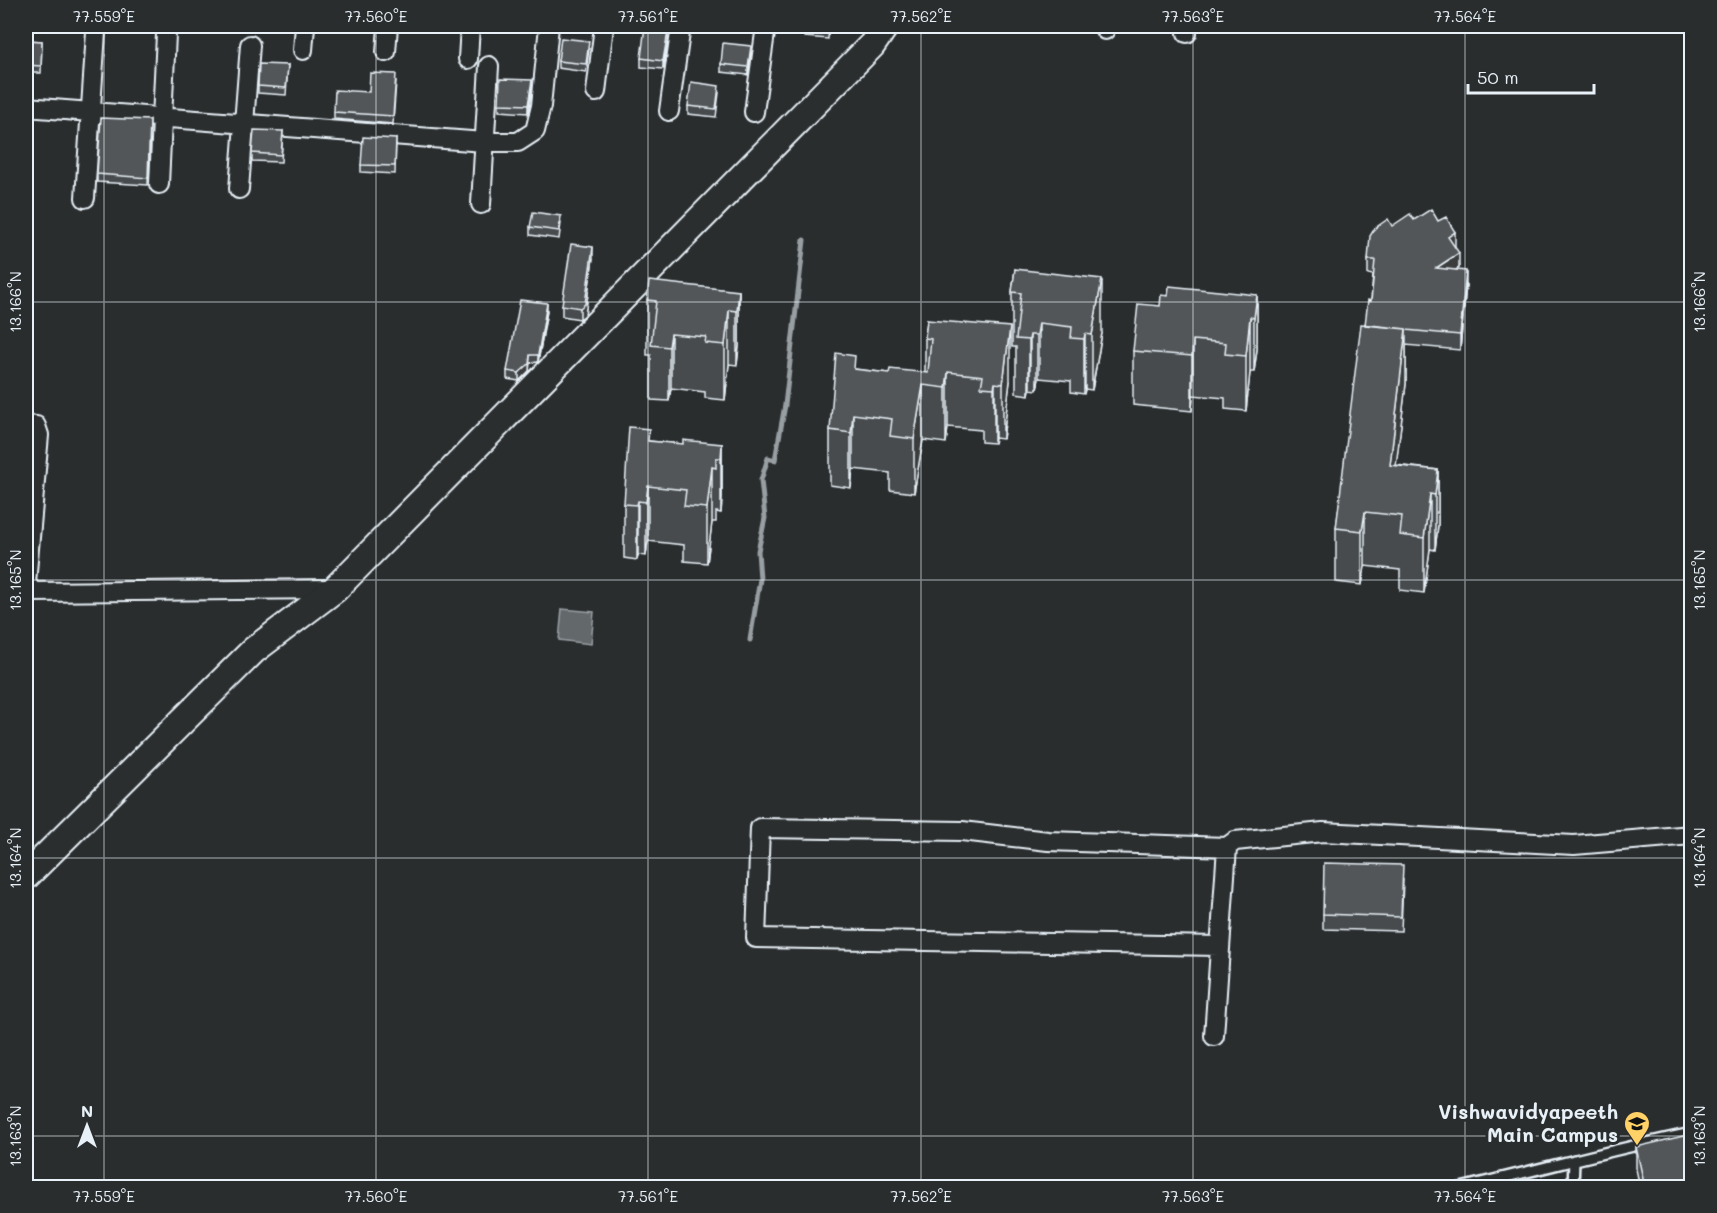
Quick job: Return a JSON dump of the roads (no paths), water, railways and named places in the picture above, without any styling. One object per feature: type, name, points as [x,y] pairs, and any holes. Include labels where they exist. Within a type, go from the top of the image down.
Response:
[{"type":"main road","points":[[26,876],[254,650],[335,589],[872,45],[885,26]]},
{"type":"street","points":[[303,50],[304,26]]},
{"type":"street","points":[[386,52],[388,26]]},
{"type":"street","points":[[468,59],[470,26]]},
{"type":"street","points":[[26,106],[484,142],[519,142],[535,131],[541,106],[549,26]]},
{"type":"street","points":[[596,93],[604,26]]},
{"type":"street","points":[[669,111],[681,26]]},
{"type":"street","points":[[754,112],[766,26]]},
{"type":"street","points":[[85,198],[96,32]]},
{"type":"street","points":[[159,184],[166,34]]},
{"type":"street","points":[[239,189],[250,45]]},
{"type":"street","points":[[481,204],[489,66]]},
{"type":"street","points":[[26,424],[36,426],[39,435],[26,583],[33,592],[335,589]]},
{"type":"street","points":[[1219,946],[756,938],[760,828],[962,831],[1048,841],[1227,847],[1235,841],[1323,832],[1574,845],[1692,834]]},
{"type":"street","points":[[1214,1036],[1227,847]]},
{"type":"lane","points":[[1460,1188],[1607,1150],[1692,1133]]},
{"type":"lane","points":[[1573,1188],[1574,1160]]},
{"type":"waterway","points":[[750,640],[760,579],[758,551],[765,518],[761,480],[768,458],[775,460],[785,405],[804,240]]},
{"type":"place","name":"Vishwavidyapeeth Main Campus","points":[[1637,1147]]}]
